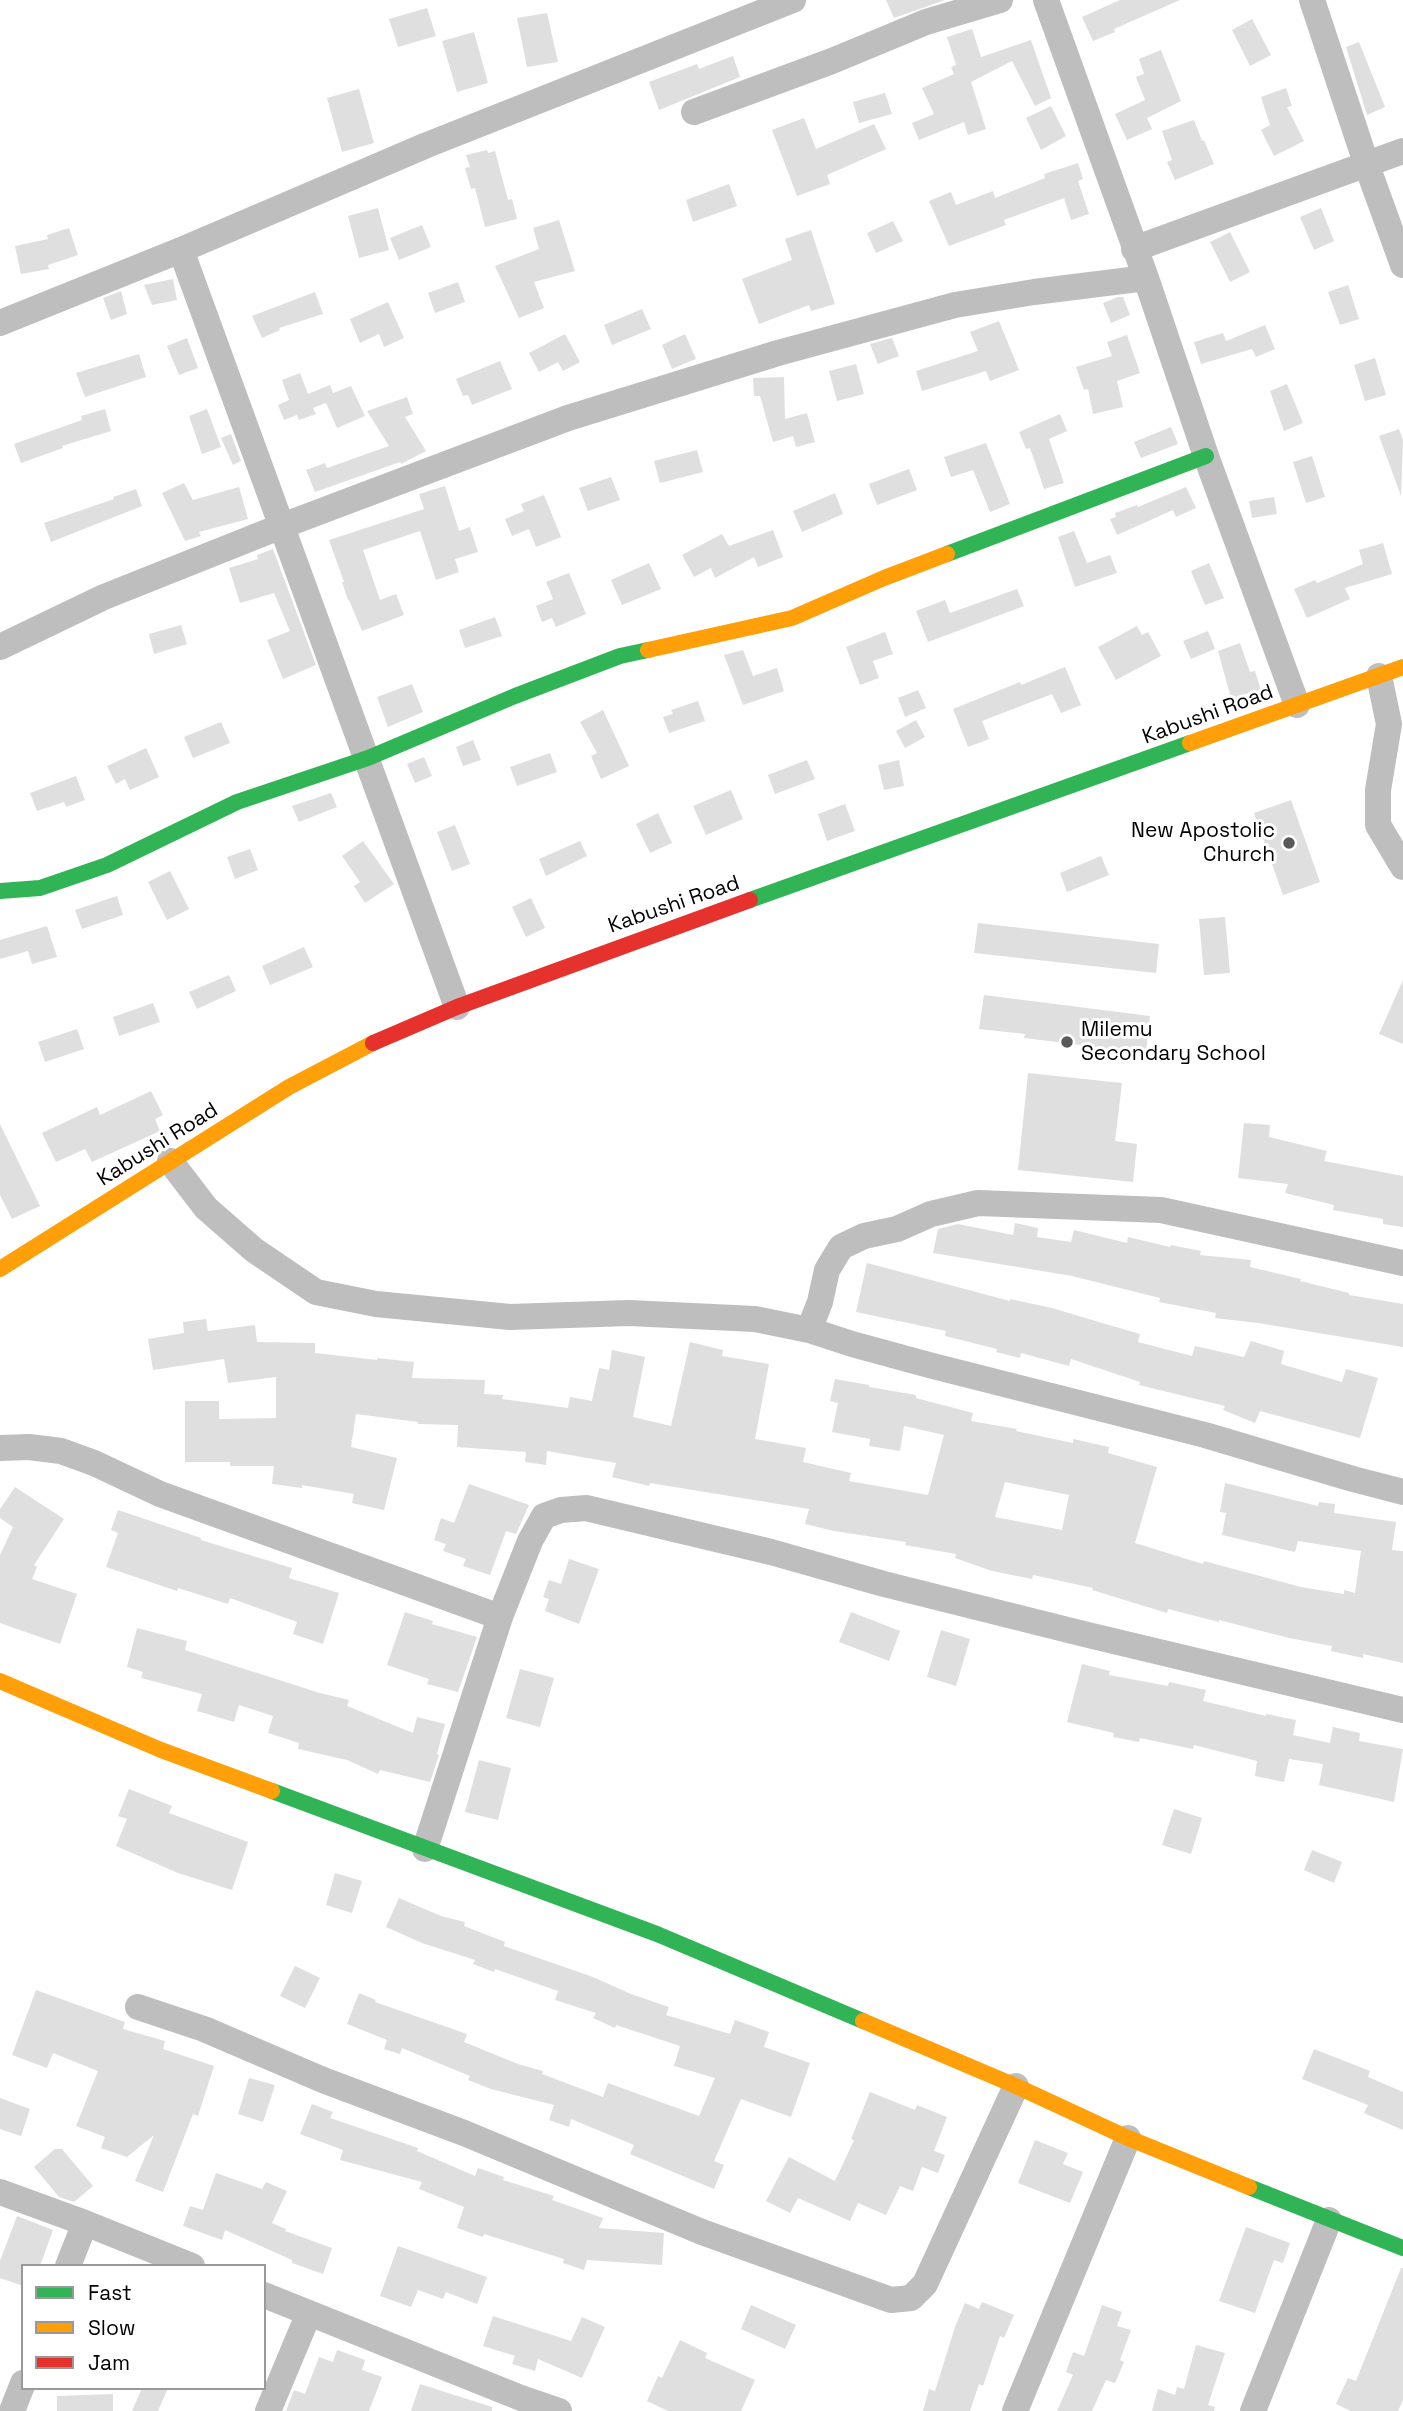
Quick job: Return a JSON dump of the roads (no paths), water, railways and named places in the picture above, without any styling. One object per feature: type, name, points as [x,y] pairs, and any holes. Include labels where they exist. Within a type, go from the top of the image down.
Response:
[{"type":"street","points":[[0,323],[181,250],[427,145],[793,0]]},
{"type":"street","points":[[694,112],[832,61],[926,22],[1000,0]]},
{"type":"street","points":[[1046,0],[1146,278],[1206,456],[1297,705]]},
{"type":"street","points":[[1312,0],[1403,265]]},
{"type":"street","points":[[1135,249],[1403,150]]},
{"type":"street","points":[[181,250],[457,1007]]},
{"type":"street","points":[[0,647],[104,597],[282,526],[568,418],[778,353],[955,305],[1146,278]]},
{"type":"street","points":[[0,891],[40,888],[107,865],[237,802],[368,758],[514,696],[620,656],[792,618],[884,578],[1206,456]]},
{"type":"street","points":[[1391,671],[1389,724],[1378,790],[1378,825],[1403,867]]},
{"type":"street","name":"Kabushi Road","points":[[0,1269],[289,1087],[354,1051],[457,1007],[589,957],[1391,671]]},
{"type":"street","points":[[170,1161],[206,1208],[254,1250],[316,1292],[376,1304],[510,1317],[629,1312],[755,1320],[809,1330],[864,1348],[1205,1435],[1403,1492]]},
{"type":"street","points":[[809,1330],[820,1302],[827,1270],[841,1247],[864,1236],[897,1229],[931,1214],[978,1203],[1161,1209],[1403,1263]]},
{"type":"street","points":[[0,1448],[29,1447],[61,1451],[94,1462],[160,1494],[500,1618]]},
{"type":"street","points":[[425,1849],[500,1618],[530,1541],[544,1516],[561,1510],[586,1508],[771,1552],[884,1584],[1084,1634],[1403,1710]]},
{"type":"street","points":[[0,1681],[161,1750],[657,1934],[1016,2086],[1128,2138],[1329,2220],[1401,2243]]},
{"type":"street","points":[[138,2007],[204,2029],[323,2080],[464,2133],[702,2232],[891,2300],[911,2298],[925,2284],[1016,2086]]},
{"type":"street","points":[[1015,2411],[1128,2138]]},
{"type":"street","points":[[0,2192],[186,2264]]},
{"type":"street","points":[[1253,2411],[1329,2220]]},
{"type":"street","points":[[69,2264],[85,2223]]},
{"type":"street","points":[[266,2296],[519,2405],[559,2411]]},
{"type":"street","points":[[268,2411],[309,2313]]},
{"type":"street","points":[[0,2408],[11,2411],[21,2388]]},
{"type":"place","name":"New Apostolic Church","points":[[1289,843]]},
{"type":"place","name":"Milemu Secondary School","points":[[1067,1042]]}]
